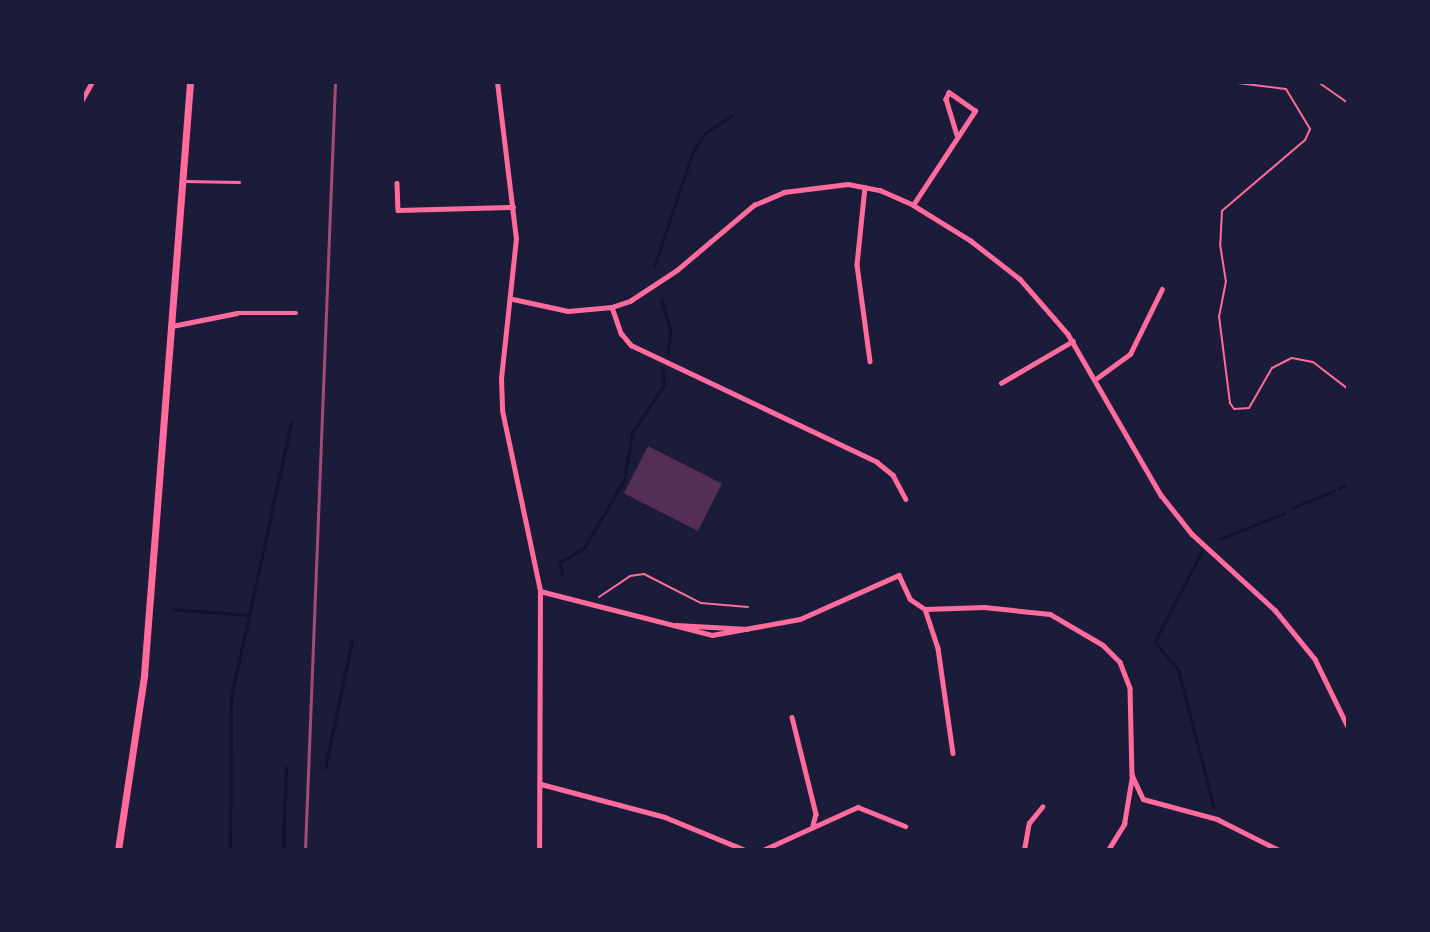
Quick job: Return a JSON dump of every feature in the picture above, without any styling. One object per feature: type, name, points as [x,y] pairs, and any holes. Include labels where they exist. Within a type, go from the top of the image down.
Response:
[{"type":"highway","points":[[118,850],[144,675],[190,82]]},
{"type":"street","points":[[82,100],[92,82]]},
{"type":"street","points":[[497,82],[515,207],[513,299],[501,401],[540,591],[539,850]]},
{"type":"street","points":[[914,205],[957,134],[975,111],[949,93],[946,99],[957,134]]},
{"type":"street","points":[[397,183],[398,210],[515,207]]},
{"type":"street","points":[[513,299],[568,311],[612,307],[659,283],[754,205],[805,187],[865,187],[914,205],[970,240],[1020,279],[1073,341],[1097,378],[1147,472],[1180,521],[1275,610],[1315,659],[1348,727]]},
{"type":"street","points":[[865,187],[857,265],[870,361]]},
{"type":"street","points":[[1097,378],[1130,354],[1162,289]]},
{"type":"street","points":[[612,307],[621,333],[631,345],[877,461],[893,475],[906,499]]},
{"type":"street","points":[[172,326],[237,313],[296,313]]},
{"type":"street","points":[[1001,383],[1073,341]]},
{"type":"street","points":[[540,591],[712,635],[751,629],[828,609],[899,575],[910,599],[925,609],[984,607],[1050,614],[1103,645],[1121,662],[1130,688],[1132,775],[1124,824],[1108,850]]},
{"type":"street","points":[[925,609],[938,648],[953,753]]},
{"type":"street","points":[[671,626],[751,629]]},
{"type":"street","points":[[792,717],[816,814],[813,826]]},
{"type":"street","points":[[1132,775],[1143,799],[1217,819],[1279,850]]},
{"type":"street","points":[[541,784],[666,817],[745,850]]},
{"type":"street","points":[[764,850],[813,826],[866,807],[905,826]]},
{"type":"street","points":[[1024,850],[1029,823],[1042,807]]},
{"type":"lane","points":[[182,181],[239,182]]},
{"type":"path","points":[[1229,82],[1286,89],[1310,129],[1305,140],[1222,211],[1220,244],[1227,281],[1219,316],[1230,403],[1234,409],[1249,408],[1272,368],[1292,358],[1313,362],[1348,389]]},
{"type":"path","points":[[1318,82],[1348,103]]},
{"type":"path","points":[[599,597],[630,576],[644,573],[701,603],[748,607]]},
{"type":"building","points":[[648,446],[722,484],[698,531],[624,493]]},
{"type":"waterway","points":[[654,267],[693,151],[705,133],[731,116]]},
{"type":"waterway","points":[[662,300],[671,331],[668,355]]},
{"type":"waterway","points":[[562,575],[560,562],[584,548],[624,480],[632,433],[664,385],[662,368]]},
{"type":"waterway","points":[[230,850],[231,698],[291,423]]},
{"type":"waterway","points":[[1339,488],[1348,484]]},
{"type":"waterway","points":[[1292,508],[1334,491]]},
{"type":"waterway","points":[[1220,539],[1284,513]]},
{"type":"waterway","points":[[1202,552],[1155,642],[1179,671],[1214,807]]},
{"type":"waterway","points":[[172,609],[249,615]]},
{"type":"waterway","points":[[325,768],[352,641]]},
{"type":"waterway","points":[[283,850],[286,768]]},
{"type":"railway","points":[[305,850],[335,82]]}]
